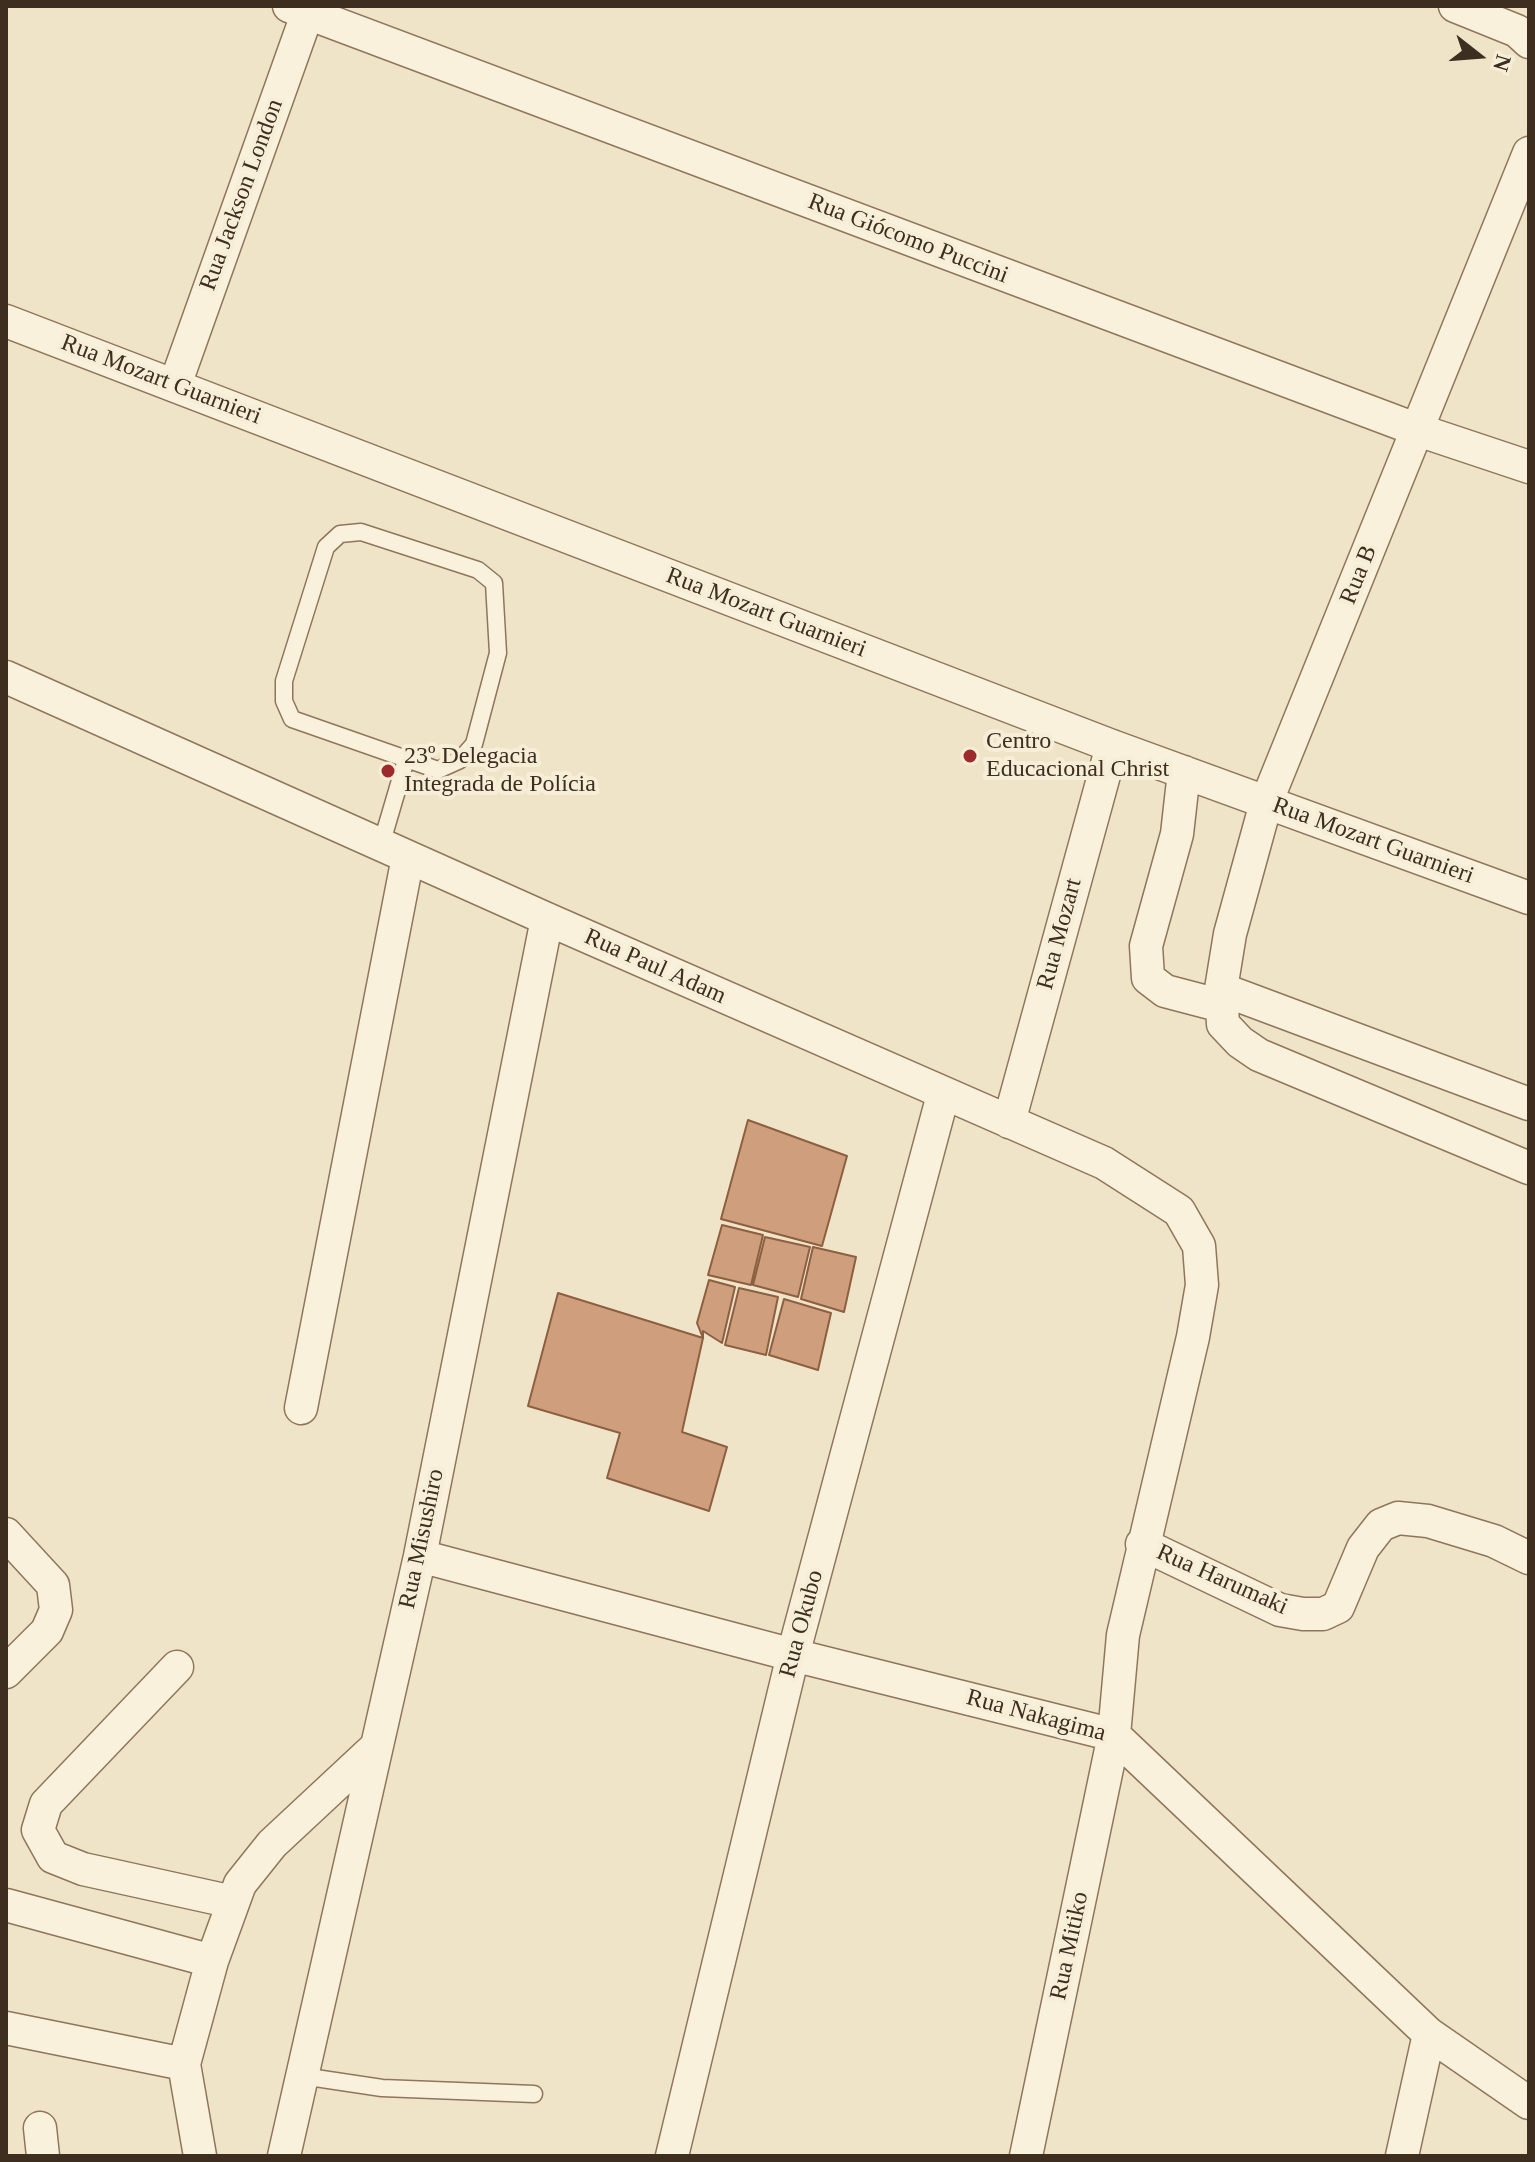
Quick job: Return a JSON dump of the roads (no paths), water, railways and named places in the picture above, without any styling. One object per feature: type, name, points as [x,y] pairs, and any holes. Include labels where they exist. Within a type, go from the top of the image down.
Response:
[{"type":"street","name":"Rua Jackson London","points":[[175,385],[302,9]]},
{"type":"street","name":"Rua Giócomo Puccini","points":[[302,9],[1418,430],[1529,467]]},
{"type":"street","points":[[1469,11],[1517,31],[1529,42]]},
{"type":"street","name":"Rua B","points":[[1221,998],[1230,934],[1266,803],[1529,153]]},
{"type":"street","name":"Rua Mozart Guarnieri","points":[[6,321],[1112,746],[1529,898]]},
{"type":"street","name":"Rua Paul Adam","points":[[6,677],[943,1095],[1104,1163],[1179,1211],[1199,1246],[1202,1285],[1193,1337]]},
{"type":"street","name":"Rua Mozart","points":[[1009,1122],[1112,746]]},
{"type":"street","points":[[1184,772],[1177,834],[1146,946],[1148,978],[1165,991],[1221,998],[1529,1104]]},
{"type":"street","points":[[301,1408],[394,851]]},
{"type":"street","name":"Rua Misushiro","points":[[284,2156],[420,1556],[547,919]]},
{"type":"street","points":[[1221,998],[1223,1024],[1240,1042],[1259,1055],[1529,1168]]},
{"type":"street","name":"Rua Okubo","points":[[672,2156],[793,1655],[943,1095]]},
{"type":"street","name":"Rua Harumaki","points":[[1114,1735],[1123,1635],[1193,1337]]},
{"type":"street","name":"Rua Harumaki","points":[[1142,1544],[1280,1610],[1303,1614],[1323,1614],[1338,1607],[1363,1548],[1381,1525],[1398,1518],[1428,1521],[1481,1537],[1529,1558]]},
{"type":"street","points":[[6,1534],[53,1585],[56,1610],[47,1631],[6,1672]]},
{"type":"street","name":"Rua Nakagima","points":[[420,1556],[793,1655],[1114,1735],[1429,2034],[1529,2103]]},
{"type":"street","points":[[177,1667],[46,1804],[38,1830],[53,1857],[83,1869],[233,1902]]},
{"type":"street","name":"Rua Mitiko","points":[[1026,2156],[1114,1735]]},
{"type":"street","points":[[200,2156],[184,2064],[212,1961],[240,1884],[272,1844],[375,1748]]},
{"type":"street","points":[[6,1905],[212,1961]]},
{"type":"street","points":[[6,2028],[184,2064]]},
{"type":"street","points":[[1402,2156],[1429,2034]]},
{"type":"lane","points":[[361,532],[478,570],[494,583],[498,653],[474,744],[460,760],[438,770],[406,760],[292,719],[284,701],[284,681],[326,547],[340,534],[361,532]]},
{"type":"lane","points":[[394,851],[406,760]]},
{"type":"lane","points":[[302,2076],[382,2088],[534,2094]]},
{"type":"place","name":"Centro Educacional Christ","points":[[970,756]]},
{"type":"place","name":"23º Delegacia Integrada de Polícia","points":[[388,771]]}]
